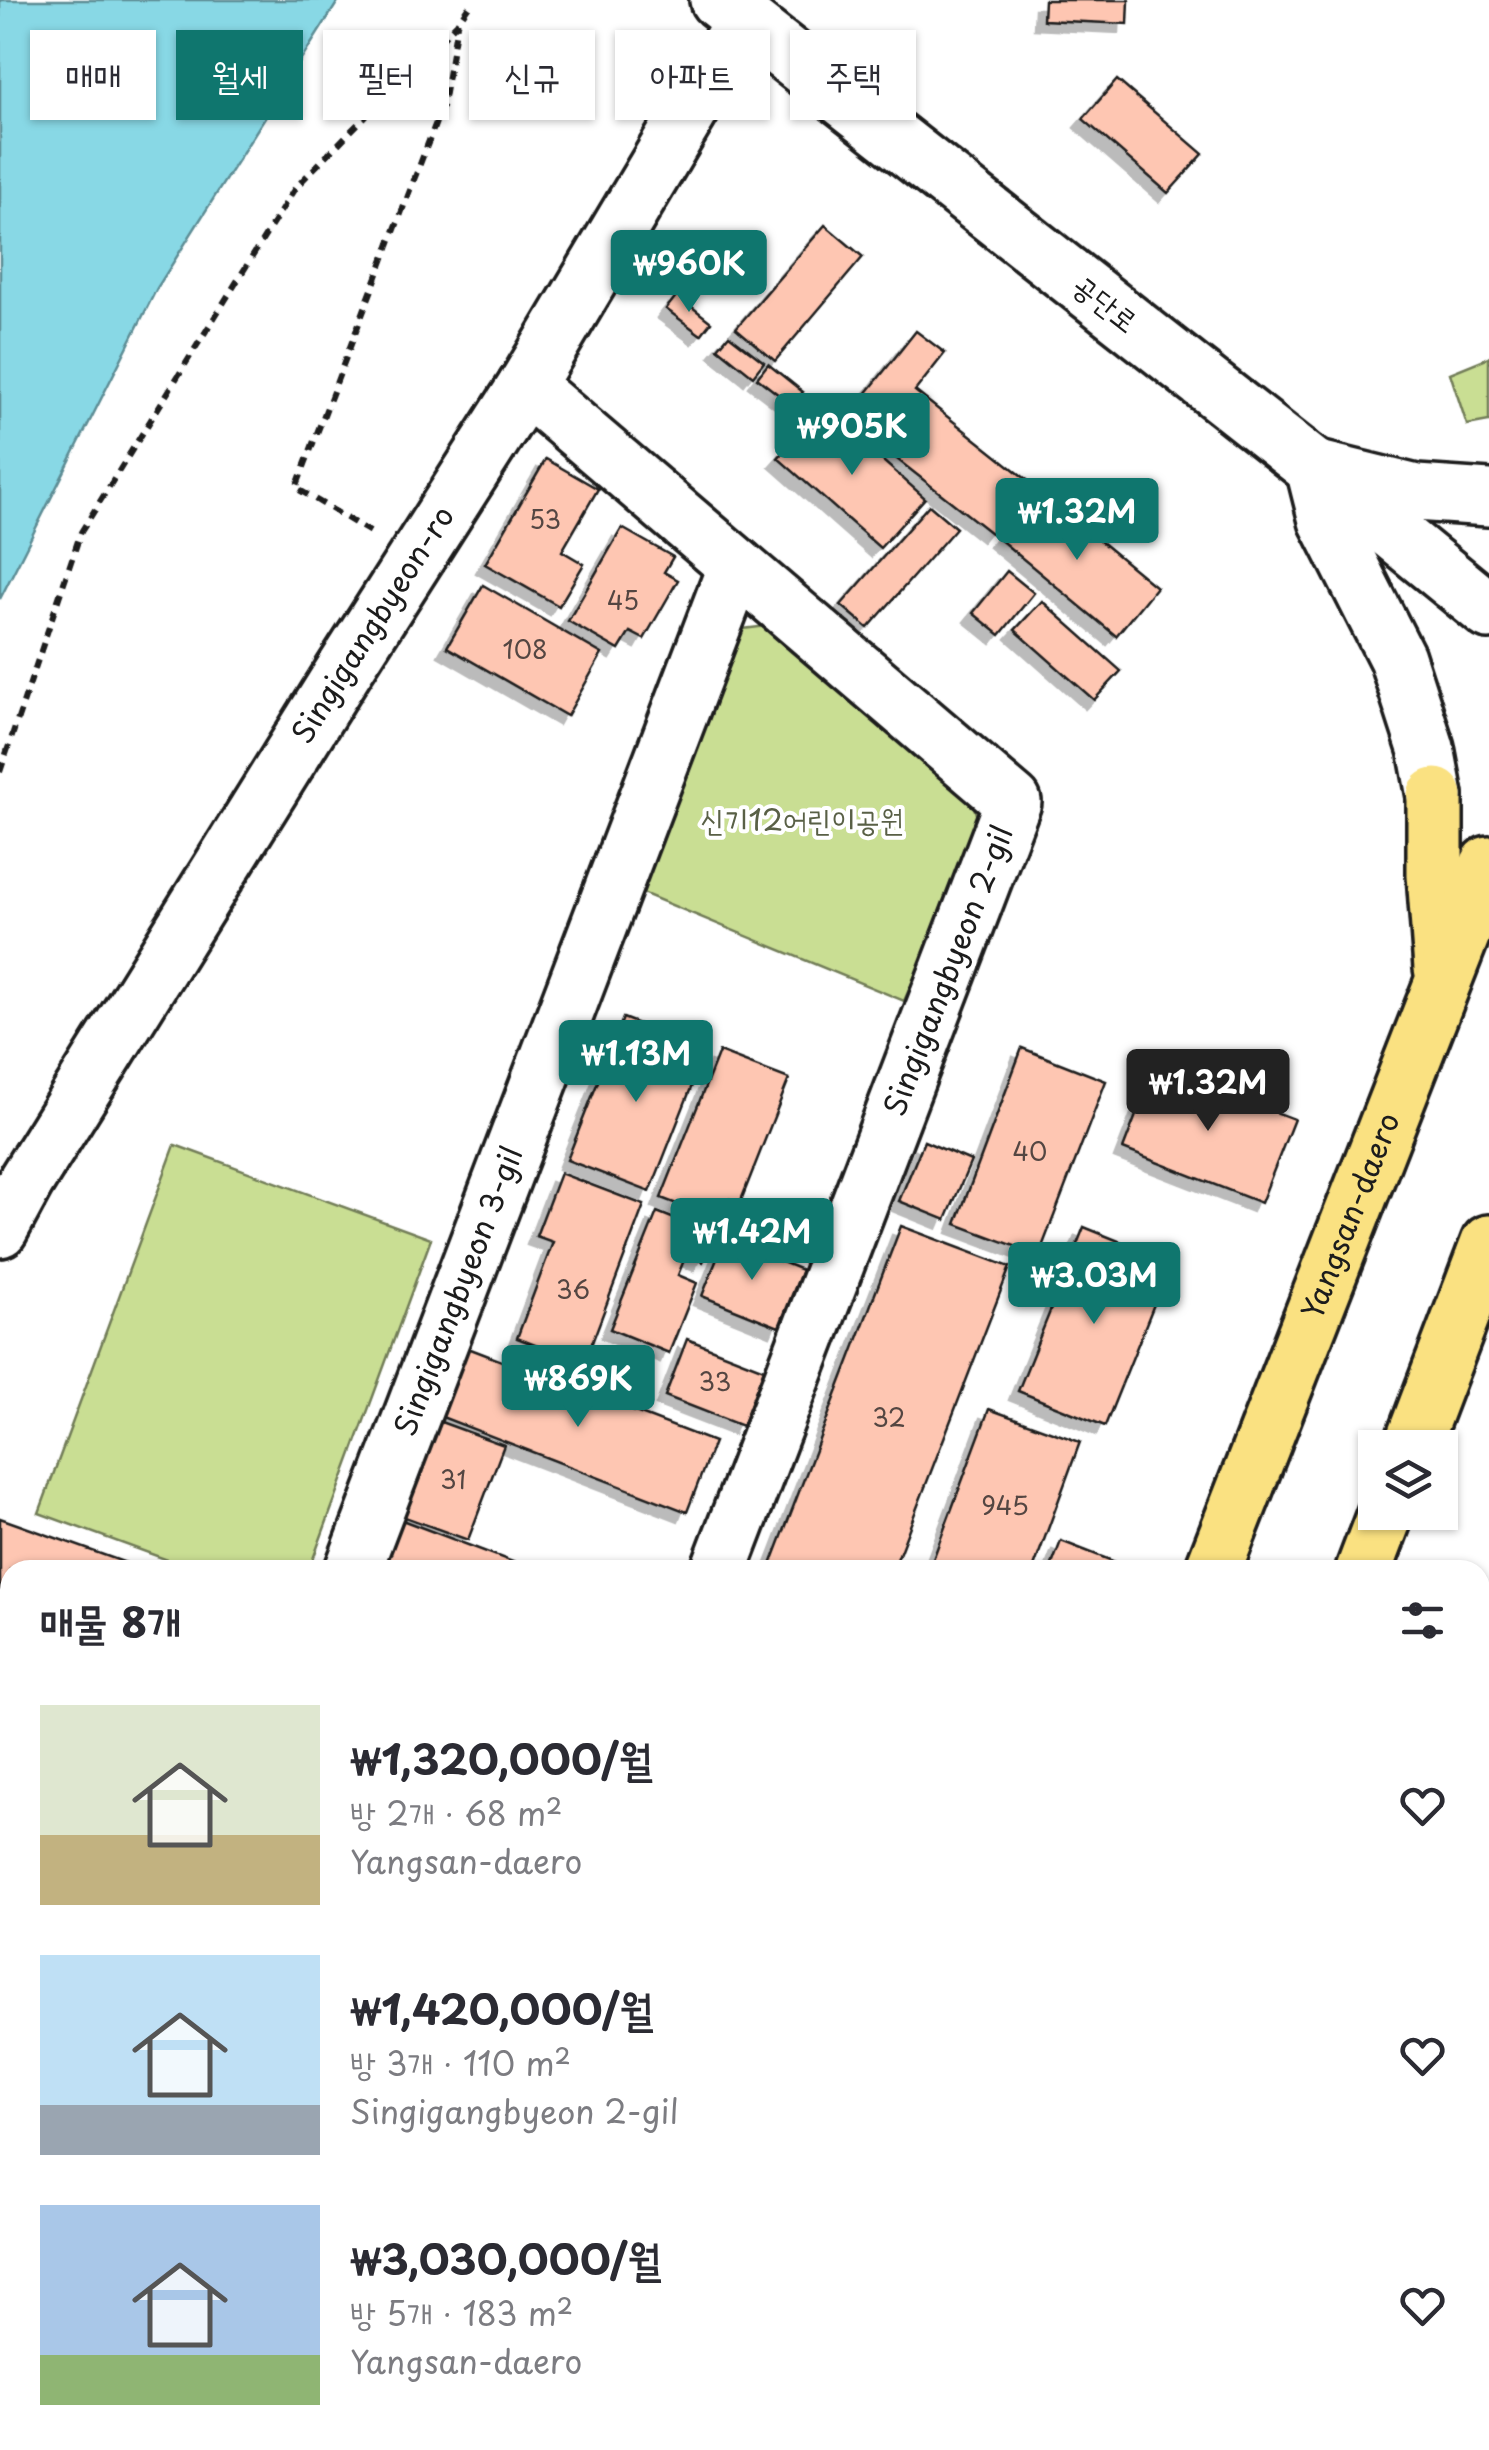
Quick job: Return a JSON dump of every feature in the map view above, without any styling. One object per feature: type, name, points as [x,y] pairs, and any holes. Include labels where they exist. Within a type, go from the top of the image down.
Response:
[{"type":"main road","points":[[1435,796],[1435,874],[1443,978]]},
{"type":"main road","name":"Yangsan-daero","points":[[1217,1560],[1489,864]]},
{"type":"main road","points":[[1418,1430],[1489,1243]]},
{"type":"main road","points":[[1368,1560],[1379,1530]]},
{"type":"street","name":"Singigangbyeon-ro","points":[[0,1229],[342,672],[526,386],[731,10]]},
{"type":"street","name":"공단로","points":[[731,10],[1314,468],[1489,611]]},
{"type":"street","name":"Singigangbyeon 2-gil","points":[[526,386],[1014,802],[723,1560]]},
{"type":"street","points":[[1435,796],[1426,748],[1398,658],[1328,520],[1314,468],[1416,493],[1489,498]]},
{"type":"street","name":"Singigangbyeon 3-gil","points":[[358,1560],[736,566]]},
{"type":"path","points":[[0,772],[81,532],[295,188],[457,23],[472,0]]},
{"type":"path","points":[[370,532],[296,488],[443,104],[457,23]]},
{"type":"green space","points":[[1489,357],[1489,421],[1467,425],[1450,373]]},
{"type":"green space","name":"신기12어린이공원","points":[[767,626],[970,793],[980,828],[904,1001],[640,892],[735,630]]},
{"type":"green space","points":[[175,1145],[431,1239],[313,1560],[168,1560],[39,1513]]},
{"type":"water","points":[[0,0],[339,0],[303,57],[303,30],[176,30],[176,120],[263,120],[157,288],[0,599]]},
{"type":"building","points":[[1044,0],[1129,0],[1128,24],[1043,20]]},
{"type":"building","points":[[1117,80],[1203,154],[1168,193],[1083,119]]},
{"type":"building","points":[[825,225],[863,257],[775,361],[736,328]]},
{"type":"building","points":[[677,295],[711,322],[701,335],[666,309]]},
{"type":"building","points":[[916,331],[945,353],[915,391],[1031,483],[991,533],[846,419]]},
{"type":"building","points":[[729,335],[764,362],[753,376],[718,348]]},
{"type":"building","points":[[768,364],[803,392],[792,405],[757,378]]},
{"type":"building","points":[[823,408],[925,498],[880,548],[778,458]]},
{"type":"building","points":[[546,459],[598,489],[562,551],[584,564],[559,606],[485,564]]},
{"type":"building","points":[[1038,490],[1156,587],[1116,636],[998,538]]},
{"type":"building","points":[[929,505],[956,528],[868,628],[841,605]]},
{"type":"building","points":[[622,528],[673,557],[664,572],[678,580],[644,639],[630,632],[619,650],[568,621]]},
{"type":"building","points":[[1007,571],[1034,593],[1000,635],[973,613]]},
{"type":"building","points":[[483,585],[602,654],[567,716],[447,647]]},
{"type":"building","points":[[1042,601],[1121,671],[1094,700],[1015,630]]},
{"type":"building","points":[[623,1018],[706,1050],[650,1192],[567,1160]]},
{"type":"building","points":[[1022,1048],[1106,1081],[1039,1255],[956,1224]]},
{"type":"building","points":[[719,1052],[789,1079],[740,1203],[730,1199],[721,1221],[661,1198]]},
{"type":"building","points":[[1155,1066],[1294,1119],[1261,1203],[1123,1149]]},
{"type":"building","points":[[924,1141],[971,1161],[946,1220],[899,1201]]},
{"type":"building","points":[[560,1173],[644,1205],[584,1364],[517,1338],[553,1242],[536,1236]]},
{"type":"building","points":[[657,1212],[715,1235],[703,1262],[686,1255],[678,1275],[697,1283],[669,1353],[610,1329]]},
{"type":"building","points":[[901,1226],[1010,1267],[897,1560],[773,1560]]},
{"type":"building","points":[[1084,1227],[1171,1262],[1105,1426],[1018,1391]]},
{"type":"building","points":[[725,1239],[802,1270],[779,1327],[702,1296]]},
{"type":"building","points":[[687,1339],[764,1369],[742,1426],[665,1396]]},
{"type":"building","points":[[468,1348],[714,1442],[687,1512],[442,1417]]},
{"type":"building","points":[[989,1409],[1080,1442],[1037,1560],[933,1560]]},
{"type":"building","points":[[438,1421],[504,1445],[468,1540],[402,1516]]},
{"type":"building","points":[[0,1518],[118,1560],[0,1560]]},
{"type":"building","points":[[402,1520],[508,1560],[386,1560]]},
{"type":"building","points":[[1061,1541],[1110,1560],[1054,1560]]}]
